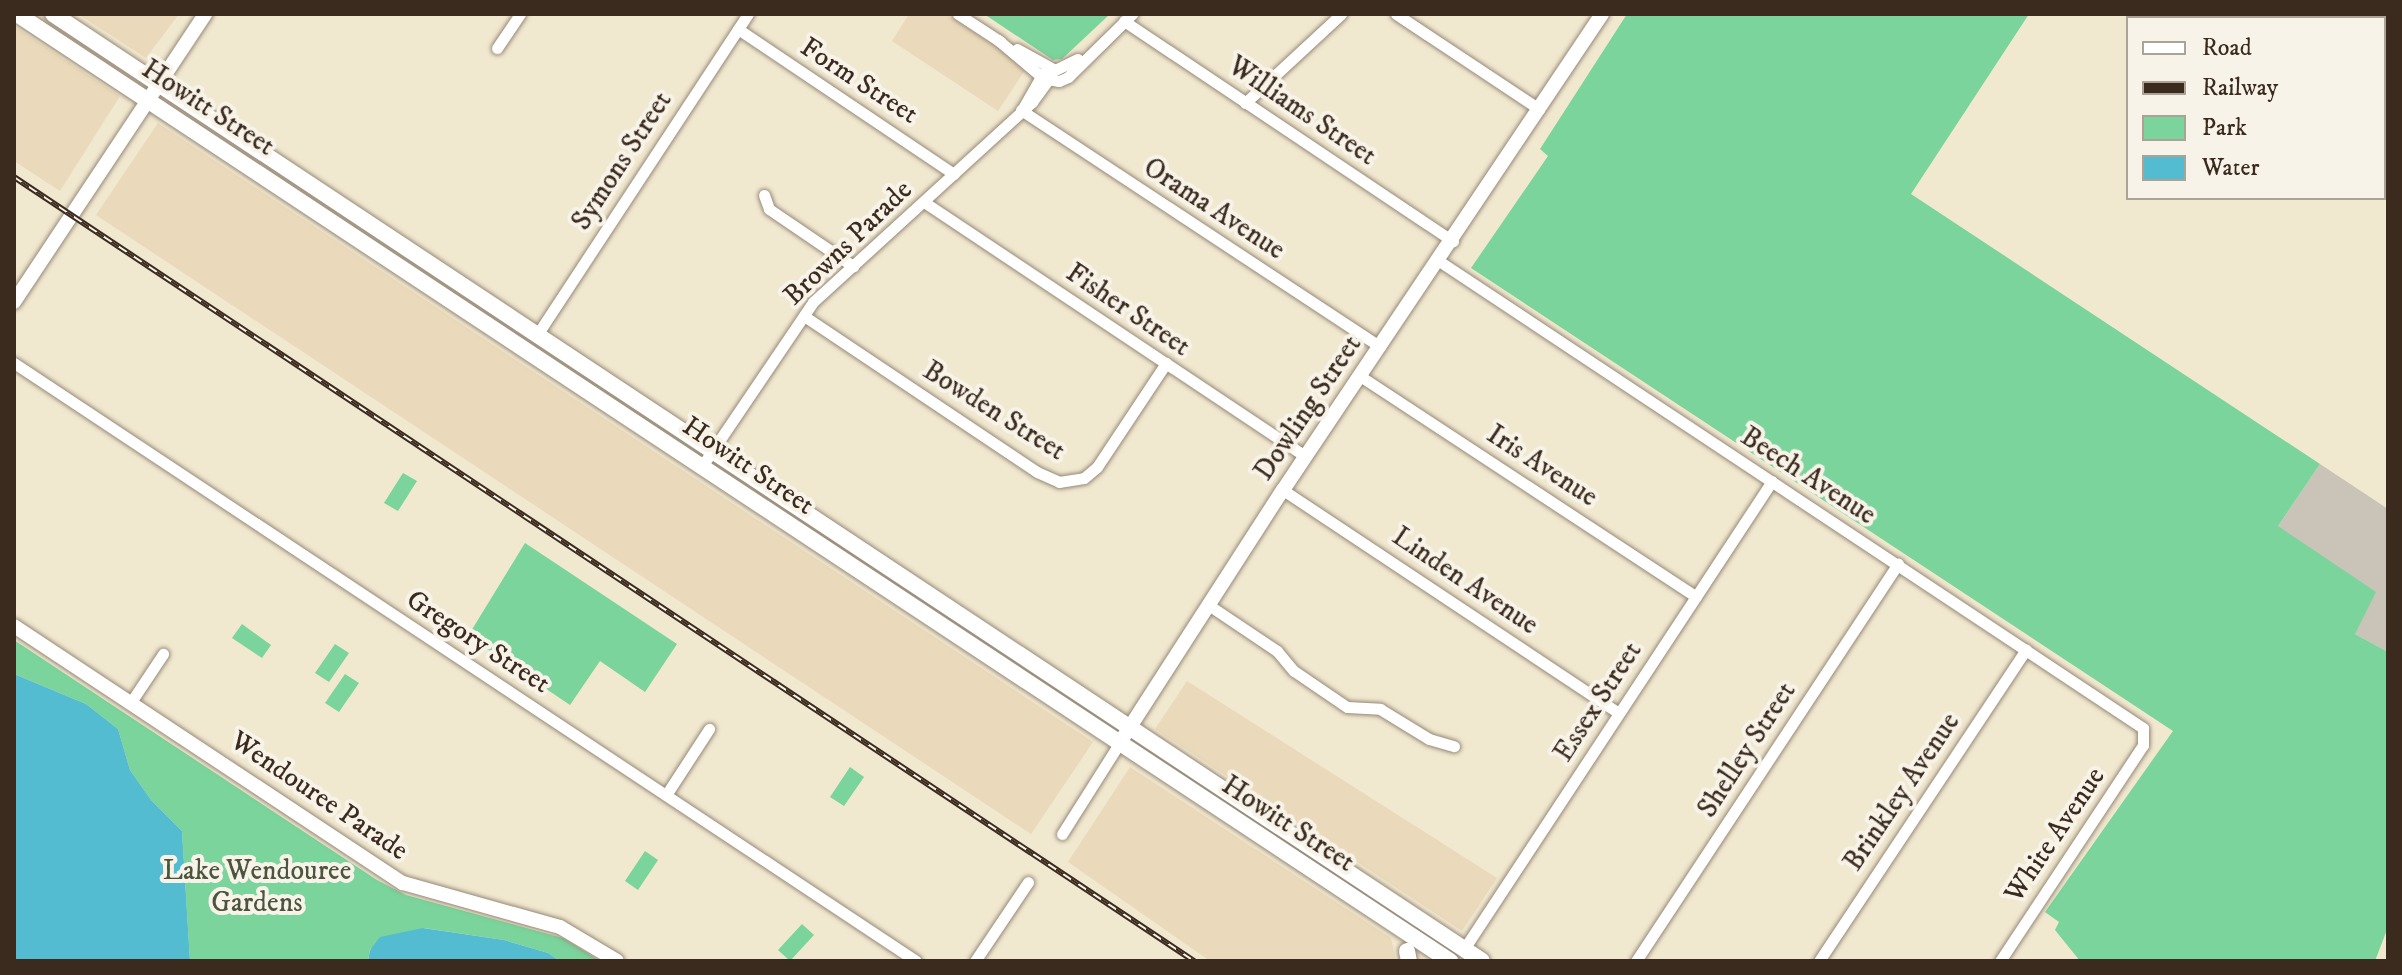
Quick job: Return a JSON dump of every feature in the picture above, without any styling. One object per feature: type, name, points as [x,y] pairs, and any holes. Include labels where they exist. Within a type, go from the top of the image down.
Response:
[{"type":"main road","name":"Howitt Street","points":[[17,14],[1404,932],[1412,951],[1450,961]]},
{"type":"main road","name":"Howitt Street","points":[[53,14],[1482,961]]},
{"type":"main road","points":[[1305,866],[1315,851]]},
{"type":"main road","points":[[1422,922],[1412,951],[1423,961]]},
{"type":"street","points":[[14,302],[205,14]]},
{"type":"street","points":[[497,48],[520,14]]},
{"type":"street","name":"Symons Street","points":[[537,335],[748,14]]},
{"type":"street","points":[[958,14],[1046,75],[1065,79],[1128,18]]},
{"type":"street","points":[[1245,103],[1341,14]]},
{"type":"street","points":[[1396,14],[1539,109]]},
{"type":"street","name":"Dowling Street","points":[[1062,834],[1283,490],[1453,241],[1602,14]]},
{"type":"street","name":"Williams Street","points":[[1128,18],[1245,103],[1453,241]]},
{"type":"street","name":"Form Street","points":[[738,29],[954,174]]},
{"type":"street","name":"Browns Parade","points":[[702,466],[804,316],[853,266],[1021,110],[1046,75]]},
{"type":"street","name":"Orama Avenue","points":[[1021,110],[1380,347]]},
{"type":"street","points":[[764,195],[769,209],[853,266]]},
{"type":"street","name":"Fisher Street","points":[[924,202],[1306,457]]},
{"type":"street","name":"Beech Avenue","points":[[1439,261],[2139,724],[2146,734]]},
{"type":"street","name":"Bowden Street","points":[[804,316],[1037,472],[1059,482],[1084,478],[1097,467],[1166,363]]},
{"type":"street","name":"Gregory Street","points":[[14,363],[916,961]]},
{"type":"street","name":"Iris Avenue","points":[[1360,376],[1696,597]]},
{"type":"street","name":"Essex Street","points":[[1464,949],[1772,481]]},
{"type":"street","name":"Linden Avenue","points":[[1283,490],[1619,713]]},
{"type":"street","name":"Shelley Street","points":[[1636,961],[1898,564]]},
{"type":"street","points":[[1210,606],[1277,651],[1291,669],[1347,707],[1380,709],[1429,739],[1454,746]]},
{"type":"street","name":"Wendouree Parade","points":[[14,626],[403,883],[560,927],[617,961]]},
{"type":"street","name":"Brinkley Avenue","points":[[1819,961],[2026,649]]},
{"type":"street","points":[[131,702],[163,654]]},
{"type":"street","points":[[666,795],[709,729]]},
{"type":"street","name":"White Avenue","points":[[2000,961],[2143,745],[2146,734]]},
{"type":"street","points":[[975,961],[1028,882]]},
{"type":"street","points":[[1404,932],[1422,922]]},
{"type":"shaded area","points":[[78,14],[179,14],[146,58]]},
{"type":"shaded area","points":[[909,14],[946,14],[1027,67],[998,111],[892,41]]},
{"type":"shaded area","points":[[2181,14],[2388,14],[2388,152],[2386,16]]},
{"type":"shaded area","points":[[14,26],[120,96],[60,191],[14,161]]},
{"type":"shaded area","points":[[158,123],[1093,742],[1031,834],[96,215]]},
{"type":"shaded area","points":[[2320,464],[2388,509],[2388,652],[2355,634],[2278,526]]},
{"type":"shaded area","points":[[1187,681],[1497,878],[1462,931],[1155,729]]},
{"type":"shaded area","points":[[1130,767],[1391,938],[1396,961],[1210,961],[1068,862]]},
{"type":"green space","points":[[984,14],[1110,14],[1062,59],[1053,60]]},
{"type":"green space","points":[[1627,14],[2029,14],[1911,194],[2320,464],[2278,526],[2376,592],[2355,634],[2388,652],[2388,927],[2375,961],[2080,961],[2055,930],[2059,922],[2045,912],[2173,731],[1471,268],[1548,156],[1540,149]]},
{"type":"green space","points":[[403,473],[417,481],[398,511],[384,503]]},
{"type":"green space","points":[[525,543],[677,644],[645,692],[600,661],[570,705],[468,636]]},
{"type":"green space","points":[[242,624],[271,645],[262,658],[232,638]]},
{"type":"green space","name":"Lake Wendouree Gardens","points":[[14,640],[377,880],[406,895],[563,938],[600,961],[560,961],[548,953],[504,940],[424,928],[370,949],[368,961],[190,961],[182,831],[151,800],[130,770],[118,729],[86,704],[14,674]]},
{"type":"green space","points":[[335,644],[349,653],[329,682],[315,673]]},
{"type":"green space","points":[[345,674],[359,683],[339,712],[325,703]]},
{"type":"green space","points":[[850,767],[864,777],[844,806],[830,797]]},
{"type":"green space","points":[[645,851],[658,860],[638,890],[625,881]]},
{"type":"green space","points":[[802,924],[814,935],[790,961],[778,950]]},
{"type":"water","points":[[14,674],[86,704],[118,729],[130,770],[151,800],[182,831],[190,961],[14,961]]},
{"type":"water","points":[[423,928],[504,940],[548,953],[560,961],[368,961],[370,950],[380,937]]},
{"type":"railway","points":[[14,177],[1194,961]]}]
